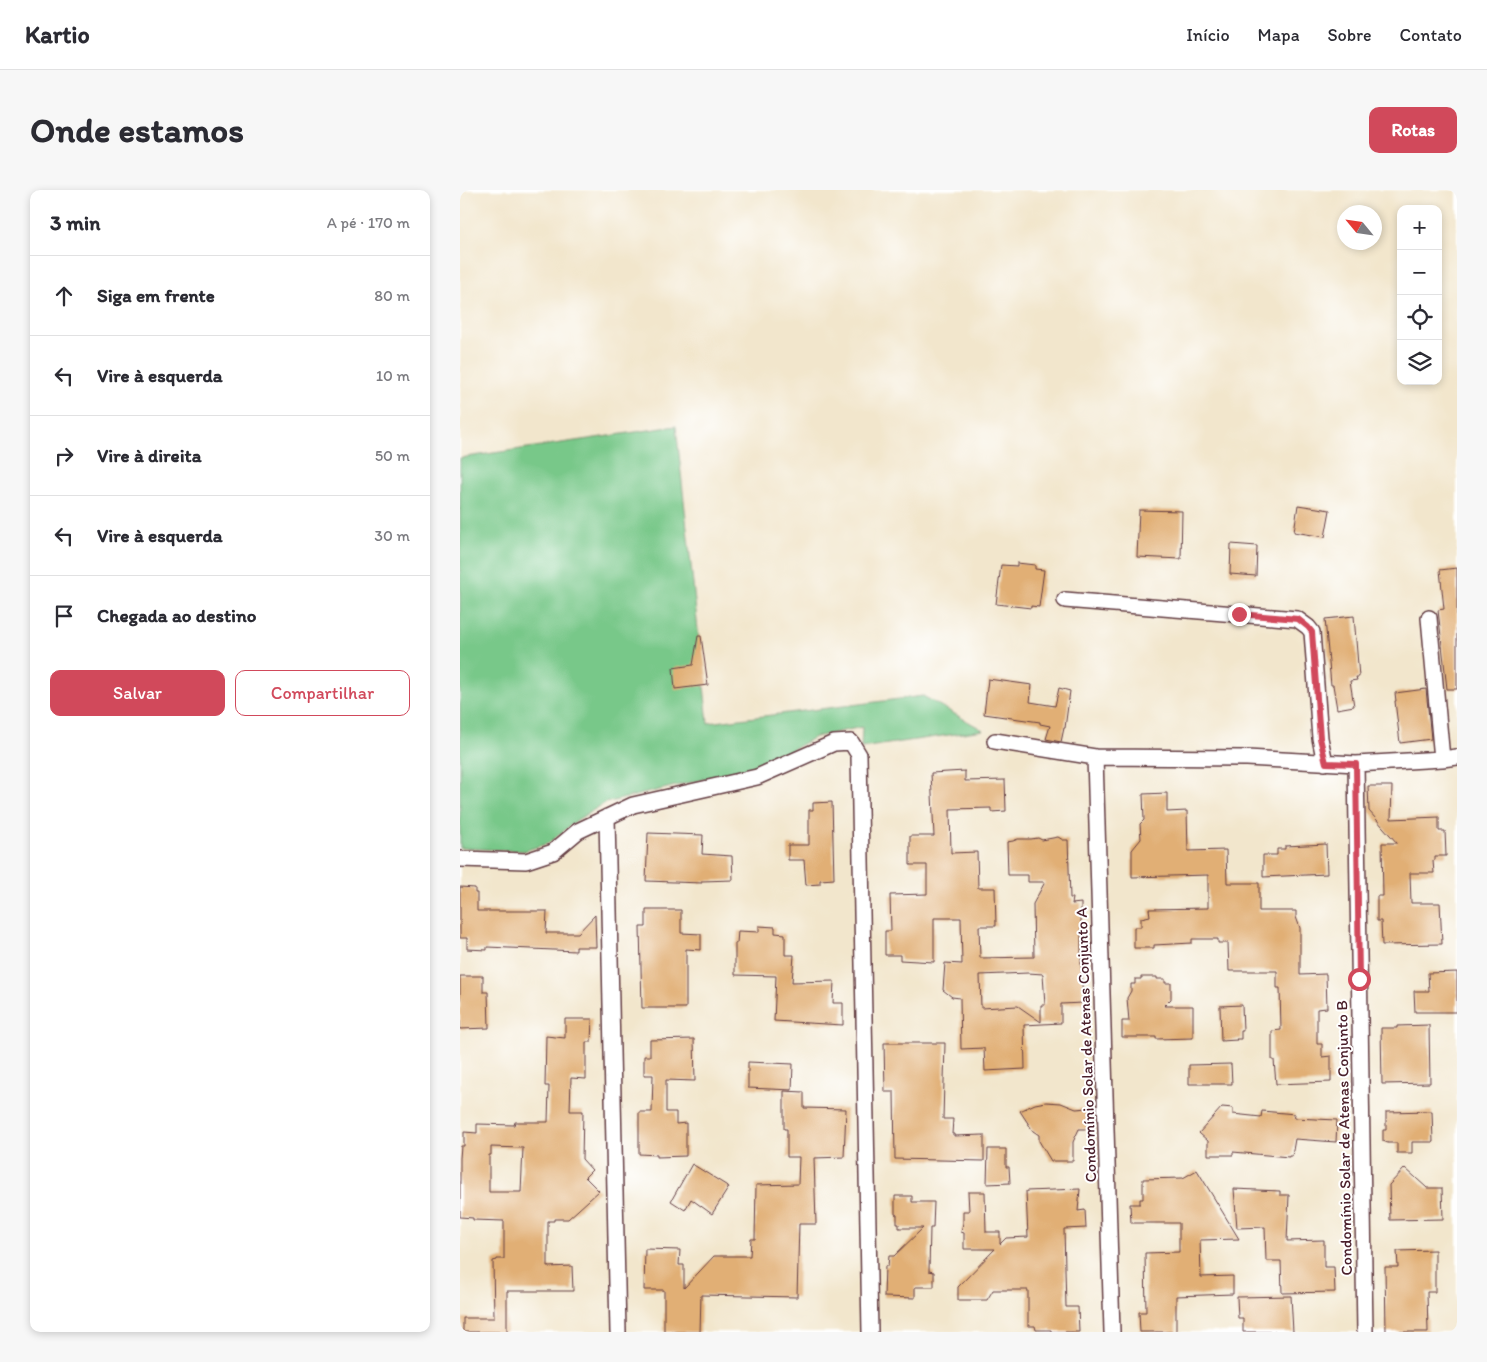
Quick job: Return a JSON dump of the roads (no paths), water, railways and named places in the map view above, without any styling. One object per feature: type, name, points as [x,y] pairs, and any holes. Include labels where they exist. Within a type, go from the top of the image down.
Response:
[{"type":"street","points":[[1065,600],[1298,619],[1312,632],[1320,738],[1326,763]]},
{"type":"street","points":[[995,741],[1095,757],[1247,758],[1356,764],[1450,758],[1429,618]]},
{"type":"street","points":[[460,859],[526,861],[553,852],[578,831],[633,805],[757,777],[834,743],[851,742],[859,755],[870,1332]]},
{"type":"street","name":"Condomínio Solar de Atenas Conjunto A","points":[[1095,757],[1112,1332]]},
{"type":"street","name":"Condomínio Solar de Atenas Conjunto B","points":[[1356,764],[1365,1332]]},
{"type":"street","points":[[607,817],[618,1332]]}]
